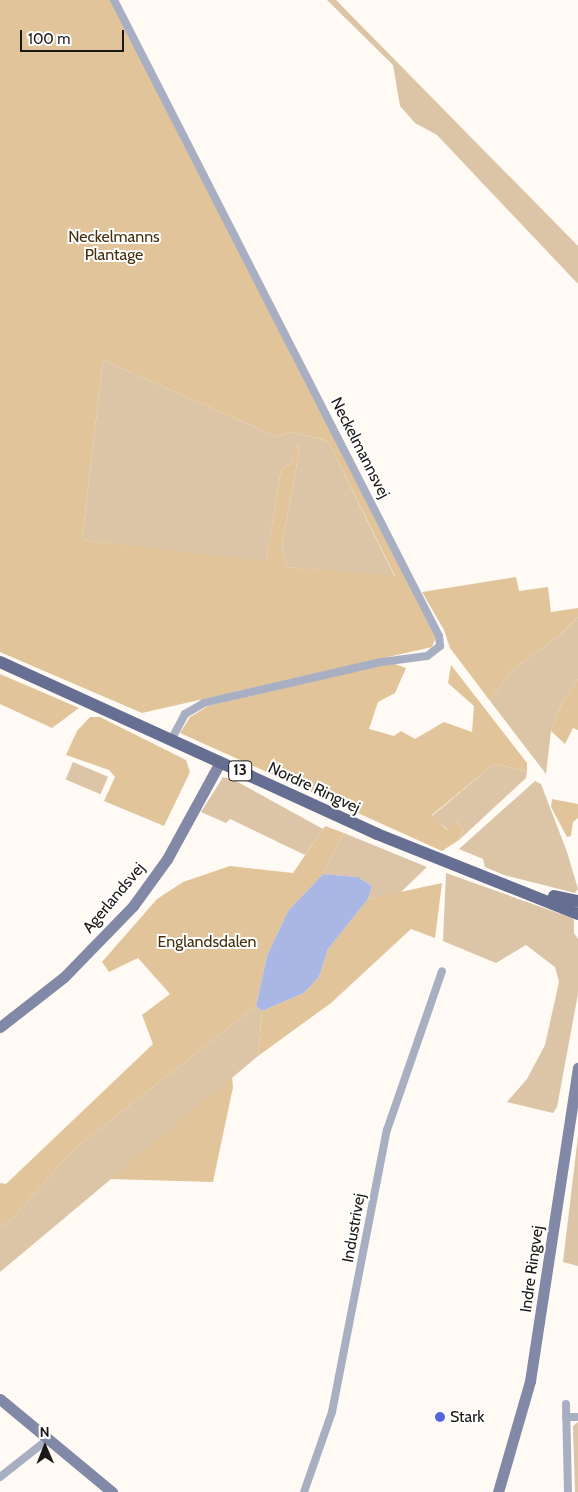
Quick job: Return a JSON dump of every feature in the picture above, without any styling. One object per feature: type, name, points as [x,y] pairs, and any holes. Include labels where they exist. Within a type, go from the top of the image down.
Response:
[{"type":"main road","name":"Nordre Ringvej","points":[[0,662],[377,834],[481,878],[572,908],[578,914]]},
{"type":"main road","name":"13","points":[[481,878],[578,901]]},
{"type":"street","name":"Neckelmannsvej","points":[[114,0],[439,636],[440,646],[427,656],[381,662],[204,703],[185,714],[171,740]]},
{"type":"street","name":"Agerlandsvej","points":[[0,1027],[64,976],[133,906],[167,859],[220,762]]},
{"type":"street","name":"Industrivej","points":[[304,1492],[333,1407],[387,1130],[442,971]]},
{"type":"street","name":"Indre Ringvej","points":[[496,1492],[504,1471],[537,1345],[578,1068]]},
{"type":"street","points":[[0,1399],[47,1440],[112,1492]]},
{"type":"street","points":[[566,1404],[568,1492]]},
{"type":"street","points":[[566,1418],[578,1417]]},
{"type":"street","points":[[0,1477],[47,1440]]},
{"type":"shaded area","points":[[327,0],[336,0],[578,246],[578,284],[437,135],[415,123],[400,106],[393,65]]},
{"type":"shaded area","points":[[103,360],[277,437],[290,432],[328,441],[395,577],[287,567],[282,546],[300,447],[296,446],[291,464],[281,469],[266,562],[82,540]]},
{"type":"shaded area","points":[[578,617],[578,679],[561,705],[551,731],[546,774],[490,701],[511,671],[560,635]]},
{"type":"shaded area","points":[[73,762],[108,777],[101,794],[66,779]]},
{"type":"shaded area","points":[[494,764],[527,771],[526,778],[459,840],[463,830],[457,822],[448,830],[432,816]]},
{"type":"shaded area","points":[[223,777],[234,780],[323,829],[305,855],[230,819],[226,823],[201,812]]},
{"type":"shaded area","points":[[535,781],[541,784],[567,852],[578,889],[575,893],[504,875],[485,867],[483,859],[459,849]]},
{"type":"shaded area","points":[[344,833],[427,867],[400,893],[368,899],[372,886],[358,877],[323,874]]},
{"type":"shaded area","points":[[446,873],[572,918],[574,921],[574,933],[578,939],[578,994],[557,1107],[553,1113],[507,1102],[527,1079],[545,1045],[559,982],[555,967],[526,945],[496,963],[443,941]]},
{"type":"shaded area","points":[[256,1006],[262,1011],[258,1056],[0,1272],[0,1227],[13,1218],[73,1150]]},
{"type":"shaded area","points":[[578,1136],[578,1266],[563,1262]]},
{"type":"shaded area","points":[[578,1422],[578,1492],[575,1492],[573,1426]]},
{"type":"green space","name":"Neckelmanns Plantage","points":[[0,0],[117,0],[436,637],[432,647],[142,713],[0,652]],"holes":[[[103,360],[277,437],[290,432],[328,441],[395,576],[287,567],[282,546],[300,447],[295,446],[291,464],[281,469],[266,561],[82,540]]]},
{"type":"green space","points":[[516,577],[519,591],[548,587],[551,612],[578,608],[578,617],[560,635],[511,671],[490,701],[450,648],[444,630],[422,592]]},
{"type":"green space","points":[[392,663],[406,668],[395,693],[378,702],[369,729],[394,736],[401,731],[415,739],[444,722],[472,732],[474,706],[448,683],[451,665],[527,763],[527,771],[494,764],[432,815],[447,830],[457,822],[463,830],[459,840],[442,851],[180,733],[190,717],[208,706]]},
{"type":"green space","points":[[0,674],[79,708],[52,728],[0,704]]},
{"type":"green space","points":[[578,679],[578,730],[573,728],[565,744],[551,731],[561,705]]},
{"type":"green space","points":[[90,717],[100,717],[186,760],[190,772],[164,826],[104,801],[115,777],[109,770],[66,755],[77,731]]},
{"type":"green space","points":[[552,799],[578,804],[578,818],[573,822],[571,836],[567,837],[551,807]]},
{"type":"green space","name":"Englandsdalen","points":[[325,826],[344,833],[323,874],[288,911],[267,956],[256,1006],[73,1150],[13,1218],[0,1227],[0,1183],[6,1184],[153,1044],[142,1015],[170,994],[138,958],[109,972],[102,962],[157,899],[183,882],[230,866],[293,873]]},
{"type":"green space","points":[[442,883],[435,938],[411,929],[331,1003],[258,1056],[262,1011],[304,993],[319,977],[328,949],[368,899]]},
{"type":"green space","points":[[232,1077],[233,1087],[213,1182],[110,1179]]},
{"type":"water","points":[[323,874],[358,877],[372,886],[368,899],[328,949],[319,977],[304,993],[262,1011],[256,1006],[267,956],[288,911]]},
{"type":"place","name":"Stark","points":[[440,1417]]}]
